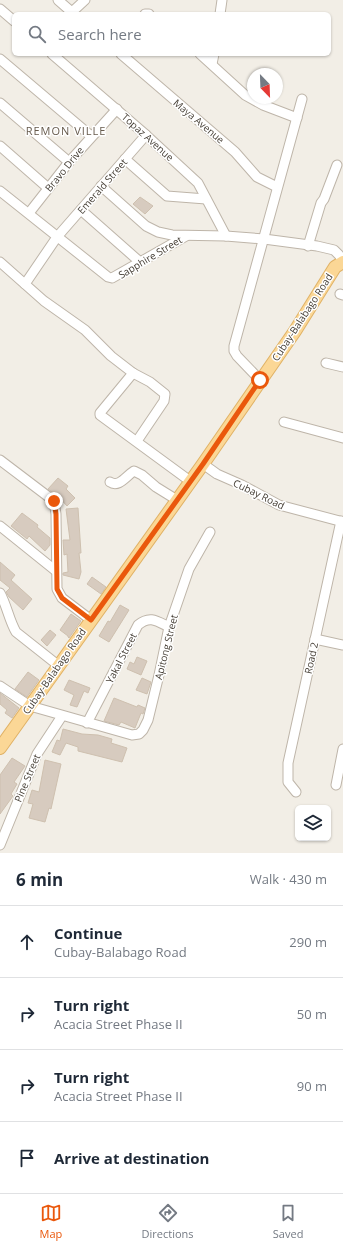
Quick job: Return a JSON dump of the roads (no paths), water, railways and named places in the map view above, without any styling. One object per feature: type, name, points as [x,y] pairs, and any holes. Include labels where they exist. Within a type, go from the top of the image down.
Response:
[{"type":"main road","name":"Cubay-Balabago Road","points":[[0,748],[203,464],[295,331],[335,267],[343,261]]},
{"type":"street","points":[[58,0],[72,12]]},
{"type":"street","points":[[74,12],[85,0]]},
{"type":"street","points":[[213,0],[221,7]]},
{"type":"street","points":[[0,9],[12,19]]},
{"type":"street","name":"Topaz Avenue","points":[[54,56],[117,109],[198,183],[226,236]]},
{"type":"street","name":"Maya Avenue","points":[[123,56],[235,152],[257,177],[277,187]]},
{"type":"street","points":[[202,56],[246,95],[263,105],[297,118]]},
{"type":"street","points":[[212,64],[214,56]]},
{"type":"street","points":[[0,59],[91,136]]},
{"type":"street","points":[[260,380],[237,356],[234,351],[234,346],[302,99]]},
{"type":"street","points":[[0,103],[69,162]]},
{"type":"street","name":"Bravo Drive","points":[[29,214],[69,162],[117,109]]},
{"type":"street","name":"Emerald Street","points":[[26,284],[57,237],[146,135]]},
{"type":"street","points":[[0,146],[48,188]]},
{"type":"street","points":[[125,159],[167,196],[206,199]]},
{"type":"street","points":[[308,246],[321,204],[337,165]]},
{"type":"street","points":[[101,186],[150,228],[165,233],[186,236],[226,236],[264,239],[334,250],[343,261]]},
{"type":"street","name":"Sapphire Street","points":[[0,191],[108,277],[112,278],[186,236]]},
{"type":"street","points":[[81,210],[140,262]]},
{"type":"street","points":[[0,262],[44,301],[85,330],[111,356],[133,373],[150,382],[165,394],[162,405],[137,442]]},
{"type":"street","points":[[326,363],[343,367]]},
{"type":"street","points":[[133,373],[100,413],[100,415],[190,481]]},
{"type":"street","points":[[284,422],[343,438]]},
{"type":"street","points":[[0,460],[54,501],[56,514],[57,589],[62,598],[91,620]]},
{"type":"street","name":"Cubay Road","points":[[203,464],[217,474],[242,485],[279,505],[342,521]]},
{"type":"street","points":[[110,482],[115,485],[118,484],[134,471],[177,500]]},
{"type":"street","name":"Road 2","points":[[296,792],[288,782],[288,763],[342,521]]},
{"type":"street","points":[[0,526],[56,570]]},
{"type":"street","name":"Apitong Street","points":[[87,723],[132,735],[139,734],[143,730],[148,720],[170,627],[189,570],[210,532]]},
{"type":"street","points":[[0,593],[16,632],[59,666]]},
{"type":"street","name":"Yakal Street","points":[[87,723],[138,625],[144,620],[150,618],[170,627]]},
{"type":"street","points":[[315,639],[343,645]]},
{"type":"street","points":[[0,686],[30,706],[87,723]]},
{"type":"street","name":"Pine Street","points":[[0,845],[37,754],[62,716]]},
{"type":"street","points":[[336,785],[343,749]]},
{"type":"district","name":"REMON VILLE","points":[[66,130]]}]
